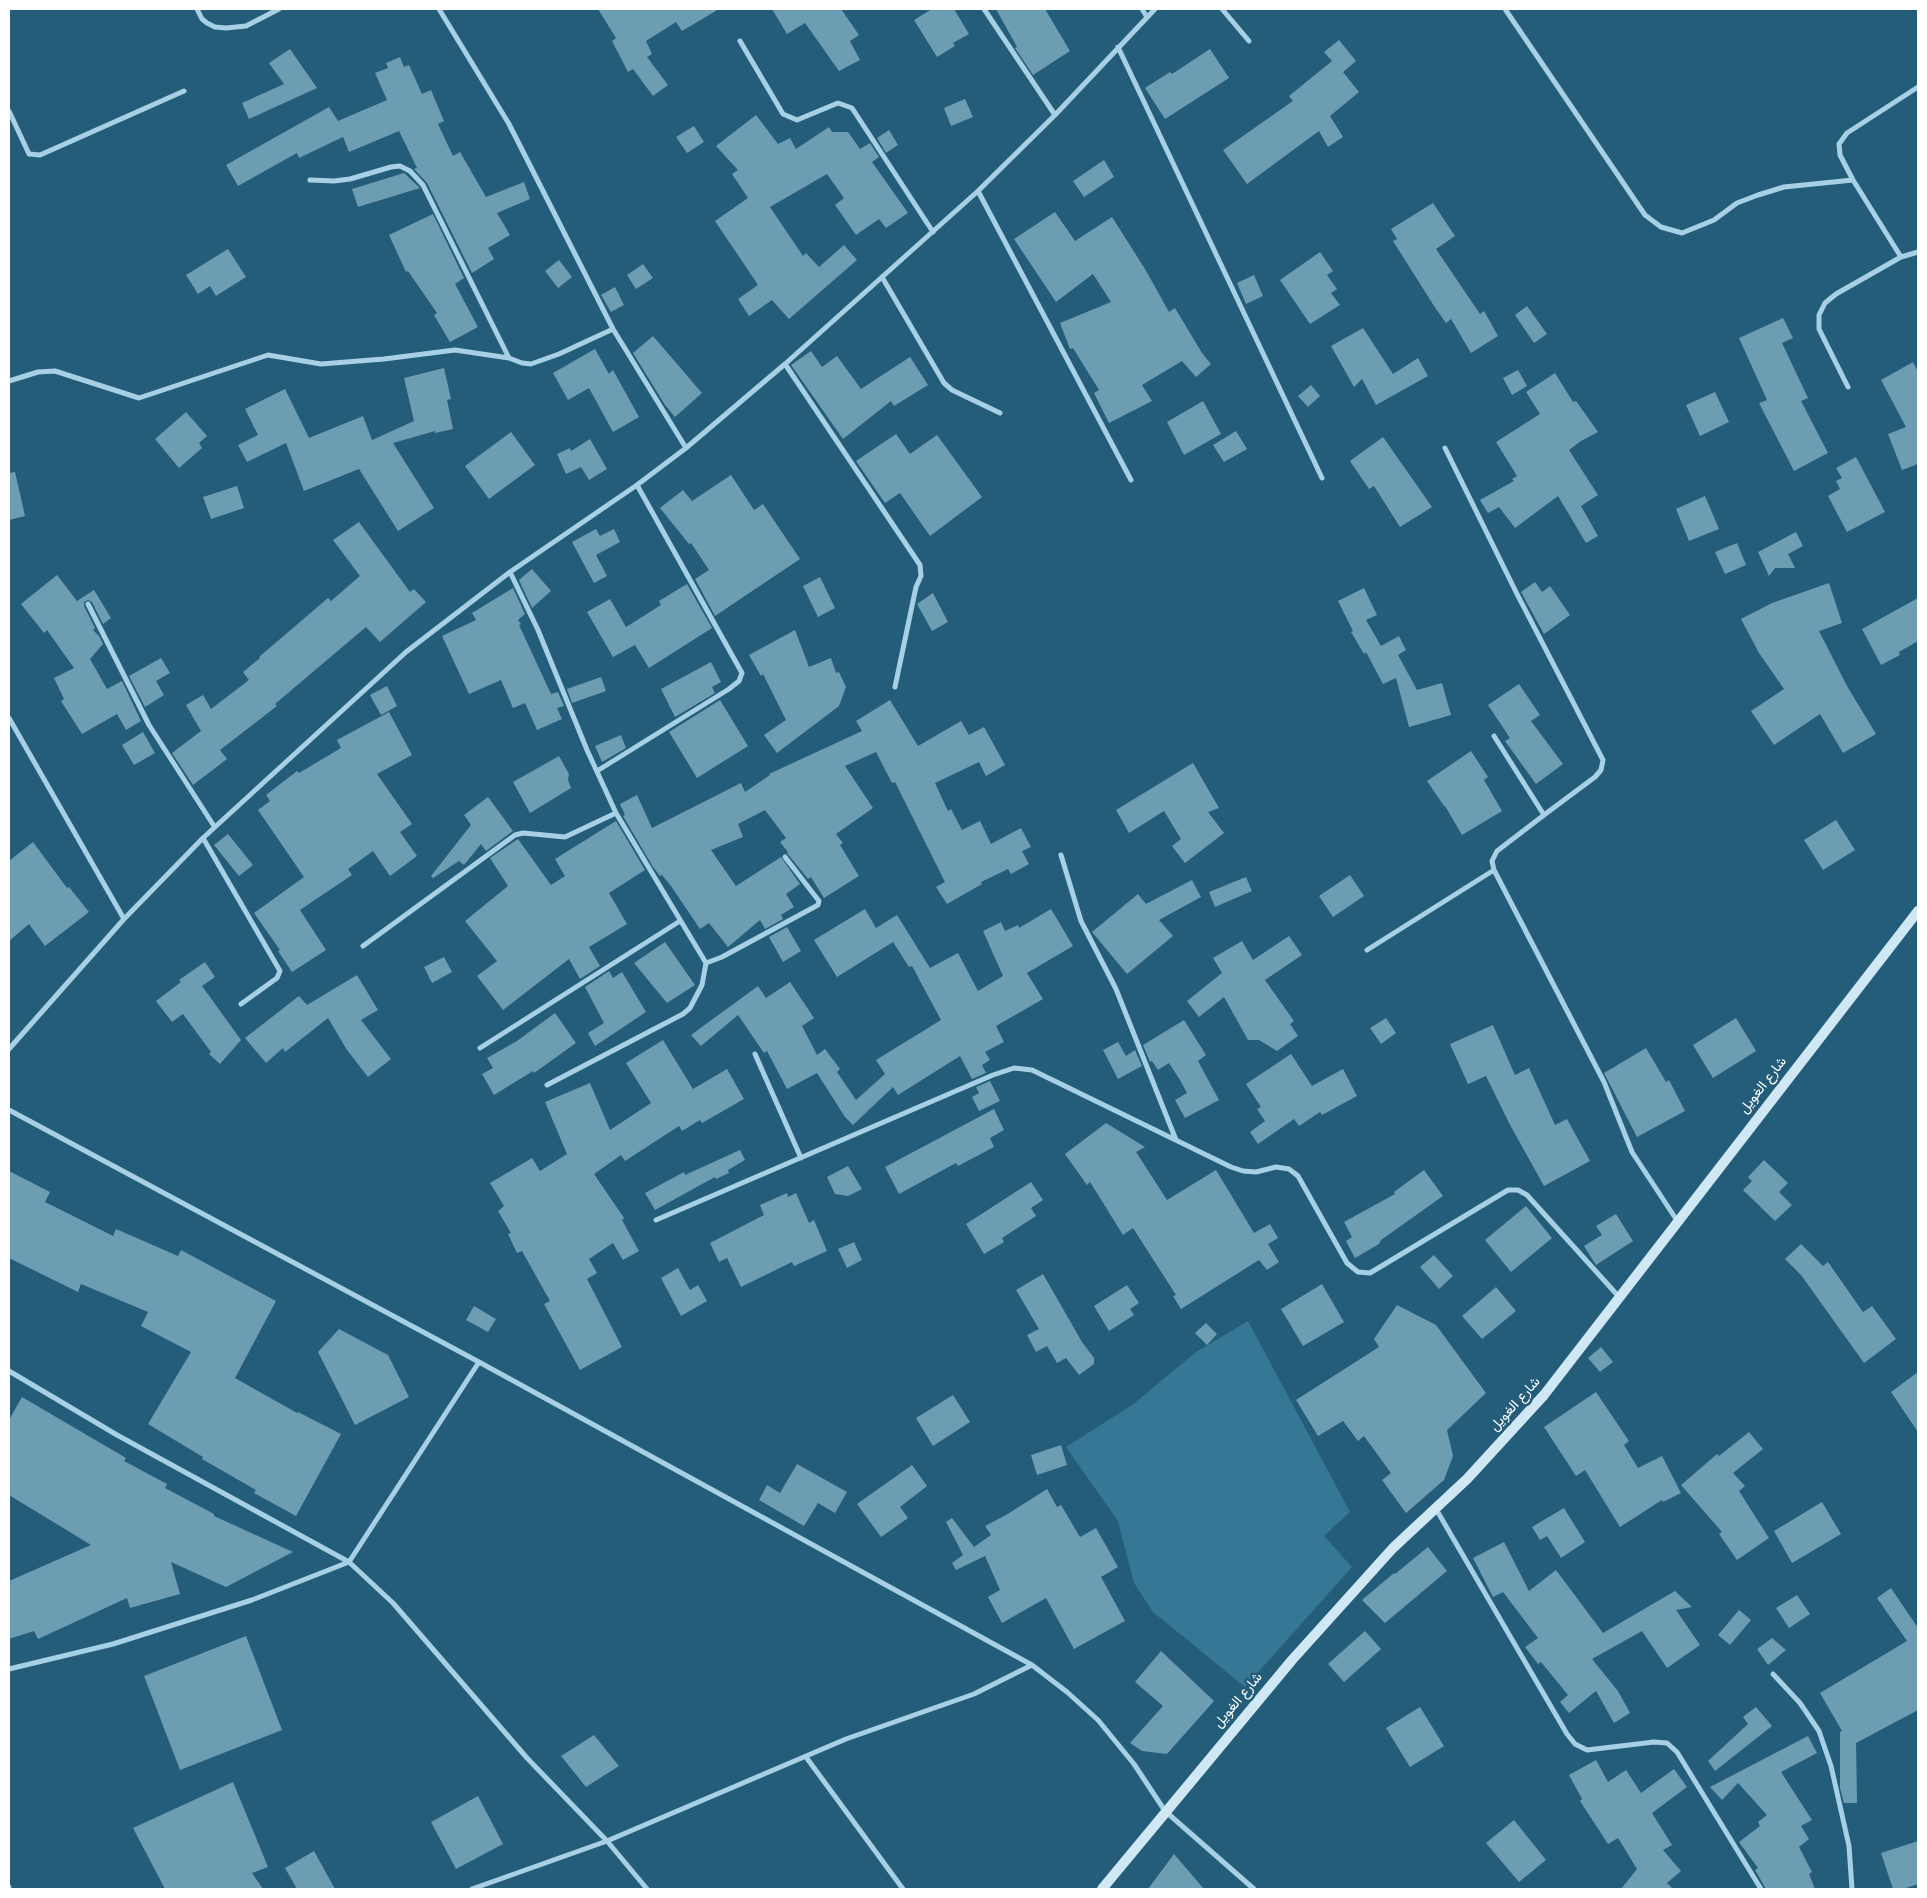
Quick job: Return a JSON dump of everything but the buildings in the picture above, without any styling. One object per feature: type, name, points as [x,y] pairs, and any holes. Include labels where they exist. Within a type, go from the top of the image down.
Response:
[{"type":"street","points":[[196,9],[207,23],[215,27],[226,28],[246,26],[279,9]]},
{"type":"street","points":[[439,9],[509,124],[613,329],[686,448]]},
{"type":"street","points":[[984,9],[1055,115]]},
{"type":"street","points":[[1142,9],[1147,17]]},
{"type":"street","points":[[9,1049],[124,918],[214,826],[406,652],[510,572],[637,485],[686,448],[785,364],[978,191],[1055,115],[1155,9]]},
{"type":"street","points":[[1222,9],[1249,41]]},
{"type":"street","points":[[1505,9],[1645,215],[1661,227],[1682,233],[1714,220],[1737,203],[1758,194],[1784,187],[1826,181],[1852,180]]},
{"type":"street","points":[[740,41],[783,114],[797,120],[838,103],[852,108],[933,232]]},
{"type":"street","points":[[1118,47],[1322,478]]},
{"type":"street","points":[[1901,257],[1852,180],[1840,155],[1840,144],[1847,133],[1918,87]]},
{"type":"street","points":[[9,111],[29,154],[40,155],[184,91]]},
{"type":"street","points":[[310,180],[334,181],[350,179],[400,166],[410,171],[423,184],[509,358]]},
{"type":"street","points":[[978,191],[1131,480]]},
{"type":"street","points":[[1848,387],[1819,329],[1819,315],[1825,303],[1836,294],[1901,257],[1918,252]]},
{"type":"street","points":[[882,278],[944,383],[952,390],[1000,413]]},
{"type":"street","points":[[9,381],[38,372],[55,371],[139,398],[268,355],[321,364],[384,360],[444,350],[455,350],[509,358],[531,364],[559,354],[613,329]]},
{"type":"street","points":[[785,364],[920,565],[921,576],[916,587],[895,687]]},
{"type":"street","points":[[1445,448],[1602,760],[1601,770],[1595,777],[1497,851],[1492,861],[1494,870],[1604,1082],[1632,1152],[1678,1222]]},
{"type":"street","points":[[597,772],[729,689],[739,682],[742,673],[637,485]]},
{"type":"street","points":[[510,572],[538,630],[586,750],[616,813],[706,963],[702,985],[690,1008],[683,1014],[547,1085]]},
{"type":"street","points":[[88,604],[149,725],[214,826]]},
{"type":"street","points":[[9,718],[124,918]]},
{"type":"street","points":[[1494,736],[1544,815]]},
{"type":"street","points":[[363,946],[515,835],[565,837],[616,813]]},
{"type":"street","points":[[203,838],[280,971],[277,978],[241,1004]]},
{"type":"street","points":[[1060,855],[1081,921],[1116,989],[1176,1140]]},
{"type":"street","points":[[706,963],[722,957],[818,906],[819,901],[785,857]]},
{"type":"street","points":[[1367,950],[1494,870]]},
{"type":"street","name":"شارع الغويل","points":[[1102,1889],[1292,1660],[1393,1548],[1467,1479],[1544,1396],[1918,911]]},
{"type":"street","points":[[480,1048],[680,922]]},
{"type":"street","points":[[755,1054],[801,1158]]},
{"type":"street","points":[[656,1220],[993,1075],[1014,1068],[1032,1070],[1243,1171],[1256,1172],[1276,1167],[1289,1168],[1298,1176],[1347,1264],[1358,1272],[1370,1273],[1508,1190],[1518,1190],[1527,1195],[1620,1298]]},
{"type":"street","points":[[9,1110],[479,1362],[1032,1664],[1098,1720],[1134,1764],[1165,1811],[1254,1889]]},
{"type":"street","points":[[9,1669],[122,1641],[252,1600],[349,1562],[479,1362]]},
{"type":"street","points":[[9,1371],[117,1435],[349,1562],[393,1604],[527,1758],[607,1842],[647,1889]]},
{"type":"street","points":[[1436,1509],[1567,1734],[1575,1744],[1587,1750],[1654,1742],[1667,1743],[1676,1752],[1761,1889]]},
{"type":"street","points":[[472,1889],[607,1842],[855,1736],[974,1694],[1032,1664]]},
{"type":"street","points":[[1773,1674],[1800,1703],[1820,1731],[1831,1766],[1849,1846],[1852,1889]]},
{"type":"street","points":[[806,1757],[903,1889]]},
{"type":"shaded area","points":[[1248,1321],[1350,1512],[1324,1536],[1352,1567],[1245,1687],[1153,1612],[1134,1583],[1118,1521],[1066,1447],[1132,1405],[1196,1352]]}]
